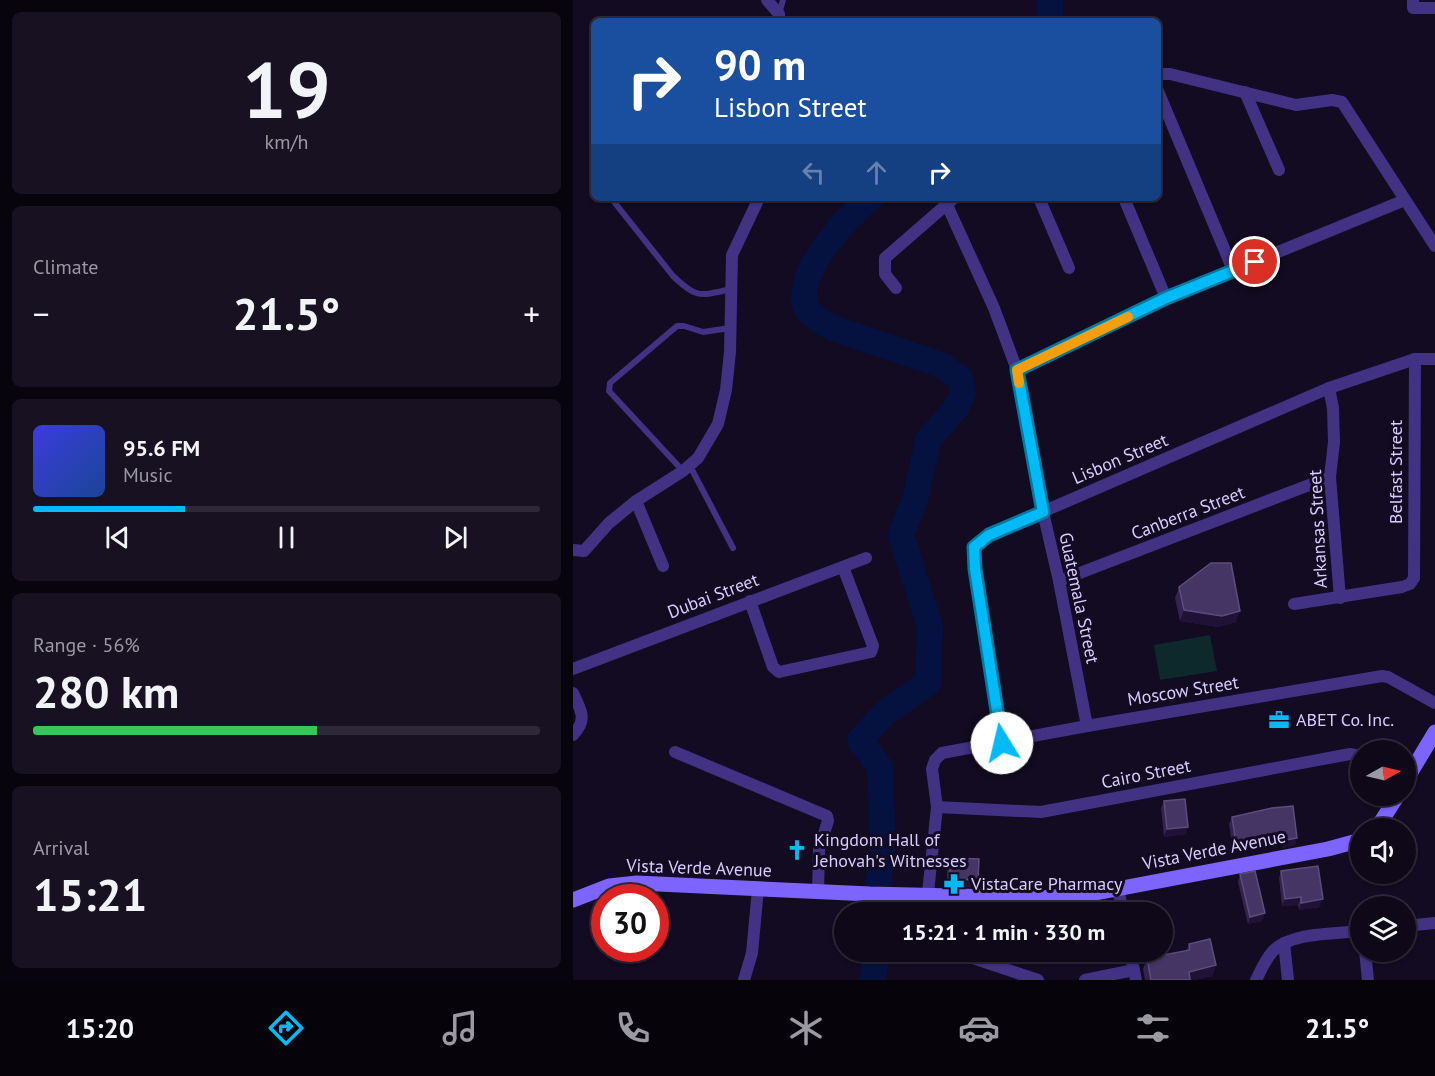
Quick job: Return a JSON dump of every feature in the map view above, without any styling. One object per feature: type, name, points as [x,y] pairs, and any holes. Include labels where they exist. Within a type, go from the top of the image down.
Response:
[{"type":"street","points":[[767,0],[779,17]]},
{"type":"street","points":[[1413,0],[1413,8],[1435,8]]},
{"type":"street","points":[[1161,74],[1170,74],[1296,105],[1332,100],[1342,102],[1435,246]]},
{"type":"street","points":[[1245,92],[1279,170]]},
{"type":"street","points":[[1161,98],[1233,270]]},
{"type":"street","points":[[1017,370],[1166,298],[1405,200]]},
{"type":"street","points":[[578,550],[636,501],[698,458],[718,424],[726,390],[731,328],[732,255],[758,201]]},
{"type":"street","points":[[896,288],[885,274],[885,258],[950,201]]},
{"type":"street","name":"Guatemala Street","points":[[950,201],[1017,370],[1043,512],[1087,726]]},
{"type":"street","points":[[1040,201],[1069,268]]},
{"type":"street","points":[[1125,201],[1166,298]]},
{"type":"street","name":"Lisbon Street","points":[[1002,743],[975,569],[974,547],[989,535],[1329,388],[1415,360],[1435,359]]},
{"type":"street","name":"Belfast Street","points":[[1340,598],[1402,588],[1410,584],[1414,578],[1415,360]]},
{"type":"street","name":"Arkansas Street","points":[[1329,388],[1333,408],[1334,442],[1330,477],[1340,598]]},
{"type":"street","name":"Canberra Street","points":[[1059,581],[1330,477]]},
{"type":"street","points":[[636,501],[663,566]]},
{"type":"street","name":"Dubai Street","points":[[573,669],[866,558]]},
{"type":"street","points":[[750,601],[773,666],[780,672],[871,652],[873,646],[843,567]]},
{"type":"street","points":[[1294,604],[1340,598]]},
{"type":"street","name":"Moscow Street","points":[[937,807],[933,769],[935,760],[942,753],[1382,676],[1388,677],[1435,703]]},
{"type":"street","points":[[573,693],[582,716],[582,723],[573,735]]},
{"type":"street","points":[[1416,765],[1435,732]]},
{"type":"street","points":[[675,752],[827,816],[828,821],[819,849],[818,892]]},
{"type":"street","name":"Cairo Street","points":[[937,807],[1041,812],[1350,754]]},
{"type":"street","points":[[927,902],[937,807]]},
{"type":"street","name":"Vista Verde Avenue","points":[[573,900],[609,886],[637,883],[878,895],[1054,898],[1118,888],[1350,843]]},
{"type":"street","points":[[1118,888],[1121,902]]},
{"type":"street","points":[[744,980],[752,953],[758,889]]},
{"type":"street","points":[[1416,925],[1435,923]]},
{"type":"street","points":[[1256,980],[1274,950],[1284,943],[1303,937],[1350,932]]},
{"type":"street","points":[[1284,943],[1288,980]]},
{"type":"street","points":[[985,962],[1038,980]]},
{"type":"street","points":[[1366,962],[1368,980]]},
{"type":"street","points":[[1085,980],[1135,975]]},
{"type":"lane","points":[[779,17],[783,0]]},
{"type":"lane","points":[[613,201],[684,287],[696,294],[710,294],[731,289]]},
{"type":"lane","points":[[731,328],[703,332],[677,326],[610,383],[609,391],[686,468],[733,548]]},
{"type":"green space","points":[[1210,635],[1217,671],[1160,680],[1154,645]]},
{"type":"building","points":[[1211,563],[1231,563],[1240,611],[1222,616],[1184,610],[1179,587]]},
{"type":"building","points":[[1185,799],[1188,827],[1167,829],[1164,801]]},
{"type":"building","points":[[1293,806],[1297,838],[1236,843],[1232,817]]},
{"type":"building","points":[[950,858],[979,859],[978,880],[950,879]]},
{"type":"building","points":[[1318,866],[1323,899],[1301,903],[1301,897],[1285,899],[1281,871]]},
{"type":"building","points":[[1255,871],[1265,913],[1250,917],[1240,874]]},
{"type":"building","points":[[1210,939],[1216,965],[1189,972],[1190,980],[1151,980],[1148,962],[1173,962],[1173,953],[1190,950],[1189,944]]},
{"type":"waterway","points":[[1050,0],[1050,18]]},
{"type":"waterway","points":[[867,201],[849,217],[818,257],[806,285],[804,298],[807,309],[815,317],[836,329],[941,365],[960,378],[963,391],[957,407],[928,440],[916,496],[901,535],[930,626],[928,683],[885,713],[860,740],[880,767],[883,840],[878,902]]},
{"type":"waterway","points":[[873,980],[875,962]]},
{"type":"slow traffic","points":[[1019,383],[1017,370],[1128,317]]},
{"type":"place","name":"ABET Co. Inc.","points":[[1279,720]]},
{"type":"place","name":"Kingdom Hall of Jehovah's Witnesses","points":[[797,850]]},
{"type":"place","name":"VistaCare Pharmacy","points":[[954,884]]},
{"type":"route","points":[[1002,743],[975,569],[974,547],[989,535],[1043,512],[1017,370],[1166,298],[1255,262]]}]
